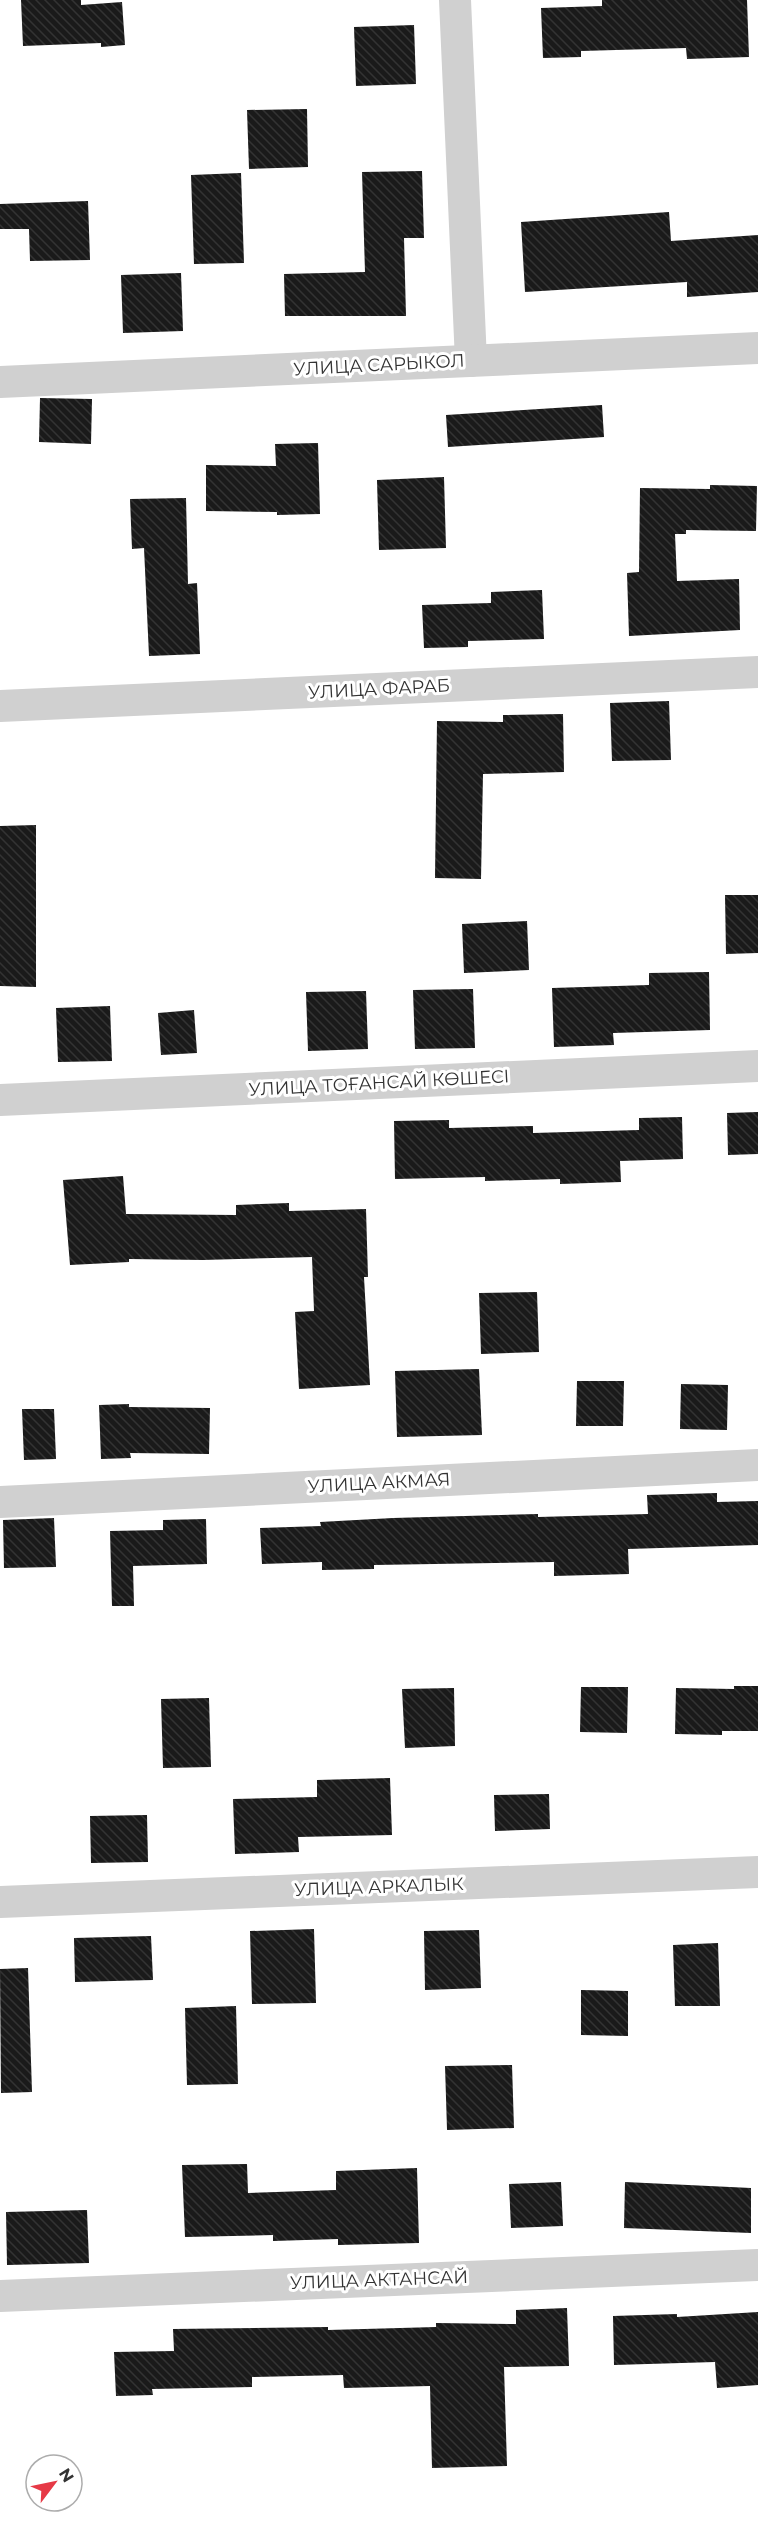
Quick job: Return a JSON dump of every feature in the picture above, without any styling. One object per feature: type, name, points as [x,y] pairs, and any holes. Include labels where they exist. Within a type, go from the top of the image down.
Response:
[{"type":"street","points":[[456,0],[471,361]]},
{"type":"street","name":"УЛИЦА САРЫКОЛ","points":[[0,382],[758,348]]},
{"type":"street","name":"УЛИЦА ФАРАБ","points":[[0,706],[758,672]]},
{"type":"street","name":"УЛИЦА ТОҒАНСАЙ КӨШЕСІ","points":[[0,1100],[758,1066]]},
{"type":"street","name":"УЛИЦА АКМАЯ","points":[[0,1502],[758,1465]]},
{"type":"street","name":"УЛИЦА АРКАЛЫК","points":[[0,1902],[758,1872]]},
{"type":"street","name":"УЛИЦА АКТАНСАЙ","points":[[0,2295],[758,2265]]},
{"type":"building","points":[[21,0],[81,0],[81,5],[122,2],[125,45],[101,47],[101,43],[23,46]]},
{"type":"building","points":[[602,0],[747,0],[749,57],[687,59],[686,48],[581,51],[581,57],[543,58],[541,8],[602,6]]},
{"type":"building","points":[[414,25],[416,84],[356,86],[354,27]]},
{"type":"building","points":[[307,109],[308,167],[249,169],[247,110]]},
{"type":"building","points":[[422,171],[424,238],[404,238],[406,316],[285,316],[284,274],[365,272],[362,172]]},
{"type":"building","points":[[241,173],[244,263],[194,264],[191,175]]},
{"type":"building","points":[[88,201],[90,260],[30,261],[29,229],[0,229],[0,204]]},
{"type":"building","points":[[669,212],[671,241],[758,235],[758,292],[687,297],[687,282],[525,292],[521,222]]},
{"type":"building","points":[[181,273],[183,331],[123,333],[121,275]]},
{"type":"building","points":[[40,398],[92,399],[91,444],[39,442]]},
{"type":"building","points":[[602,405],[604,437],[448,447],[446,415]]},
{"type":"building","points":[[318,443],[320,514],[277,515],[277,512],[206,511],[206,465],[276,466],[275,444]]},
{"type":"building","points":[[444,477],[446,548],[379,550],[377,480]]},
{"type":"building","points":[[710,485],[757,486],[756,531],[686,530],[686,534],[675,534],[677,581],[739,579],[740,630],[629,636],[627,573],[639,572],[640,488],[710,489]]},
{"type":"building","points":[[186,498],[188,584],[197,583],[200,654],[149,656],[144,548],[132,549],[130,499]]},
{"type":"building","points":[[542,590],[544,639],[468,641],[468,647],[424,648],[422,605],[491,603],[491,592]]},
{"type":"building","points":[[669,701],[671,760],[612,761],[610,703]]},
{"type":"building","points":[[563,714],[564,772],[483,774],[481,879],[435,878],[437,721],[503,722],[503,715]]},
{"type":"building","points":[[36,825],[36,987],[0,986],[0,826]]},
{"type":"building","points":[[725,895],[758,895],[758,953],[726,954]]},
{"type":"building","points":[[527,921],[529,970],[464,973],[462,924]]},
{"type":"building","points":[[709,972],[710,1030],[613,1033],[614,1045],[554,1047],[552,988],[649,985],[649,973]]},
{"type":"building","points":[[473,989],[475,1048],[415,1049],[413,990]]},
{"type":"building","points":[[366,991],[368,1049],[308,1051],[306,992]]},
{"type":"building","points":[[110,1006],[112,1061],[58,1062],[56,1008]]},
{"type":"building","points":[[194,1010],[197,1053],[161,1055],[158,1013]]},
{"type":"building","points":[[758,1112],[758,1154],[728,1155],[727,1113]]},
{"type":"building","points":[[682,1117],[683,1159],[620,1161],[621,1182],[560,1184],[560,1179],[485,1181],[485,1177],[395,1179],[394,1121],[449,1120],[449,1128],[533,1126],[533,1133],[639,1130],[639,1118]]},
{"type":"building","points":[[123,1176],[126,1214],[236,1215],[236,1205],[289,1203],[289,1211],[366,1209],[368,1277],[364,1277],[370,1385],[299,1389],[295,1312],[314,1311],[312,1257],[203,1260],[129,1259],[129,1262],[70,1265],[63,1180]]},
{"type":"building","points":[[537,1292],[539,1352],[481,1354],[479,1293]]},
{"type":"building","points":[[479,1369],[482,1435],[397,1437],[395,1371]]},
{"type":"building","points":[[577,1381],[624,1381],[623,1426],[576,1426]]},
{"type":"building","points":[[681,1384],[728,1385],[727,1430],[680,1429]]},
{"type":"building","points":[[129,1404],[129,1407],[210,1408],[209,1454],[130,1453],[131,1458],[101,1459],[99,1405]]},
{"type":"building","points":[[22,1409],[54,1409],[56,1459],[24,1460]]},
{"type":"building","points":[[717,1493],[717,1502],[758,1501],[758,1545],[628,1549],[629,1574],[554,1576],[554,1562],[374,1565],[374,1569],[322,1570],[322,1562],[262,1564],[260,1528],[321,1526],[320,1522],[393,1518],[648,1514],[647,1495]]},
{"type":"building","points":[[54,1518],[56,1567],[4,1568],[3,1520]]},
{"type":"building","points":[[206,1519],[207,1564],[133,1566],[134,1606],[112,1606],[110,1531],[163,1530],[163,1520]]},
{"type":"building","points":[[734,1686],[758,1686],[758,1731],[722,1731],[722,1735],[675,1734],[676,1688],[734,1689]]},
{"type":"building","points":[[581,1687],[628,1687],[627,1733],[580,1732]]},
{"type":"building","points":[[454,1688],[455,1746],[405,1748],[402,1689]]},
{"type":"building","points":[[209,1698],[211,1767],[163,1768],[161,1699]]},
{"type":"building","points":[[390,1778],[392,1835],[298,1837],[299,1852],[235,1854],[233,1799],[317,1797],[317,1780]]},
{"type":"building","points":[[549,1794],[550,1829],[495,1831],[494,1795]]},
{"type":"building","points":[[147,1815],[148,1862],[91,1863],[90,1816]]},
{"type":"building","points":[[314,1929],[316,2003],[252,2004],[250,1931]]},
{"type":"building","points":[[479,1930],[481,1988],[425,1990],[424,1931]]},
{"type":"building","points":[[151,1936],[153,1980],[75,1982],[74,1938]]},
{"type":"building","points":[[718,1943],[720,2006],[675,2006],[673,1945]]},
{"type":"building","points":[[28,1968],[32,2092],[1,2093],[0,1969]]},
{"type":"building","points":[[581,1990],[628,1991],[628,2036],[581,2035]]},
{"type":"building","points":[[236,2006],[238,2084],[187,2085],[185,2008]]},
{"type":"building","points":[[512,2065],[514,2128],[447,2130],[445,2066]]},
{"type":"building","points":[[247,2164],[248,2193],[336,2190],[336,2171],[417,2168],[419,2243],[338,2245],[338,2239],[273,2241],[273,2235],[185,2237],[182,2165]]},
{"type":"building","points":[[561,2182],[563,2226],[511,2228],[509,2184]]},
{"type":"building","points":[[625,2182],[751,2188],[751,2233],[624,2228]]},
{"type":"building","points":[[87,2210],[89,2263],[7,2265],[6,2212]]},
{"type":"building","points":[[567,2308],[569,2366],[504,2367],[507,2466],[432,2468],[430,2386],[344,2388],[343,2375],[252,2377],[252,2387],[152,2389],[153,2395],[116,2396],[114,2352],[174,2351],[173,2329],[328,2327],[328,2330],[436,2327],[436,2323],[516,2324],[516,2310]]},
{"type":"building","points":[[758,2312],[758,2385],[717,2388],[715,2362],[614,2365],[613,2316],[677,2314],[677,2317]]}]
